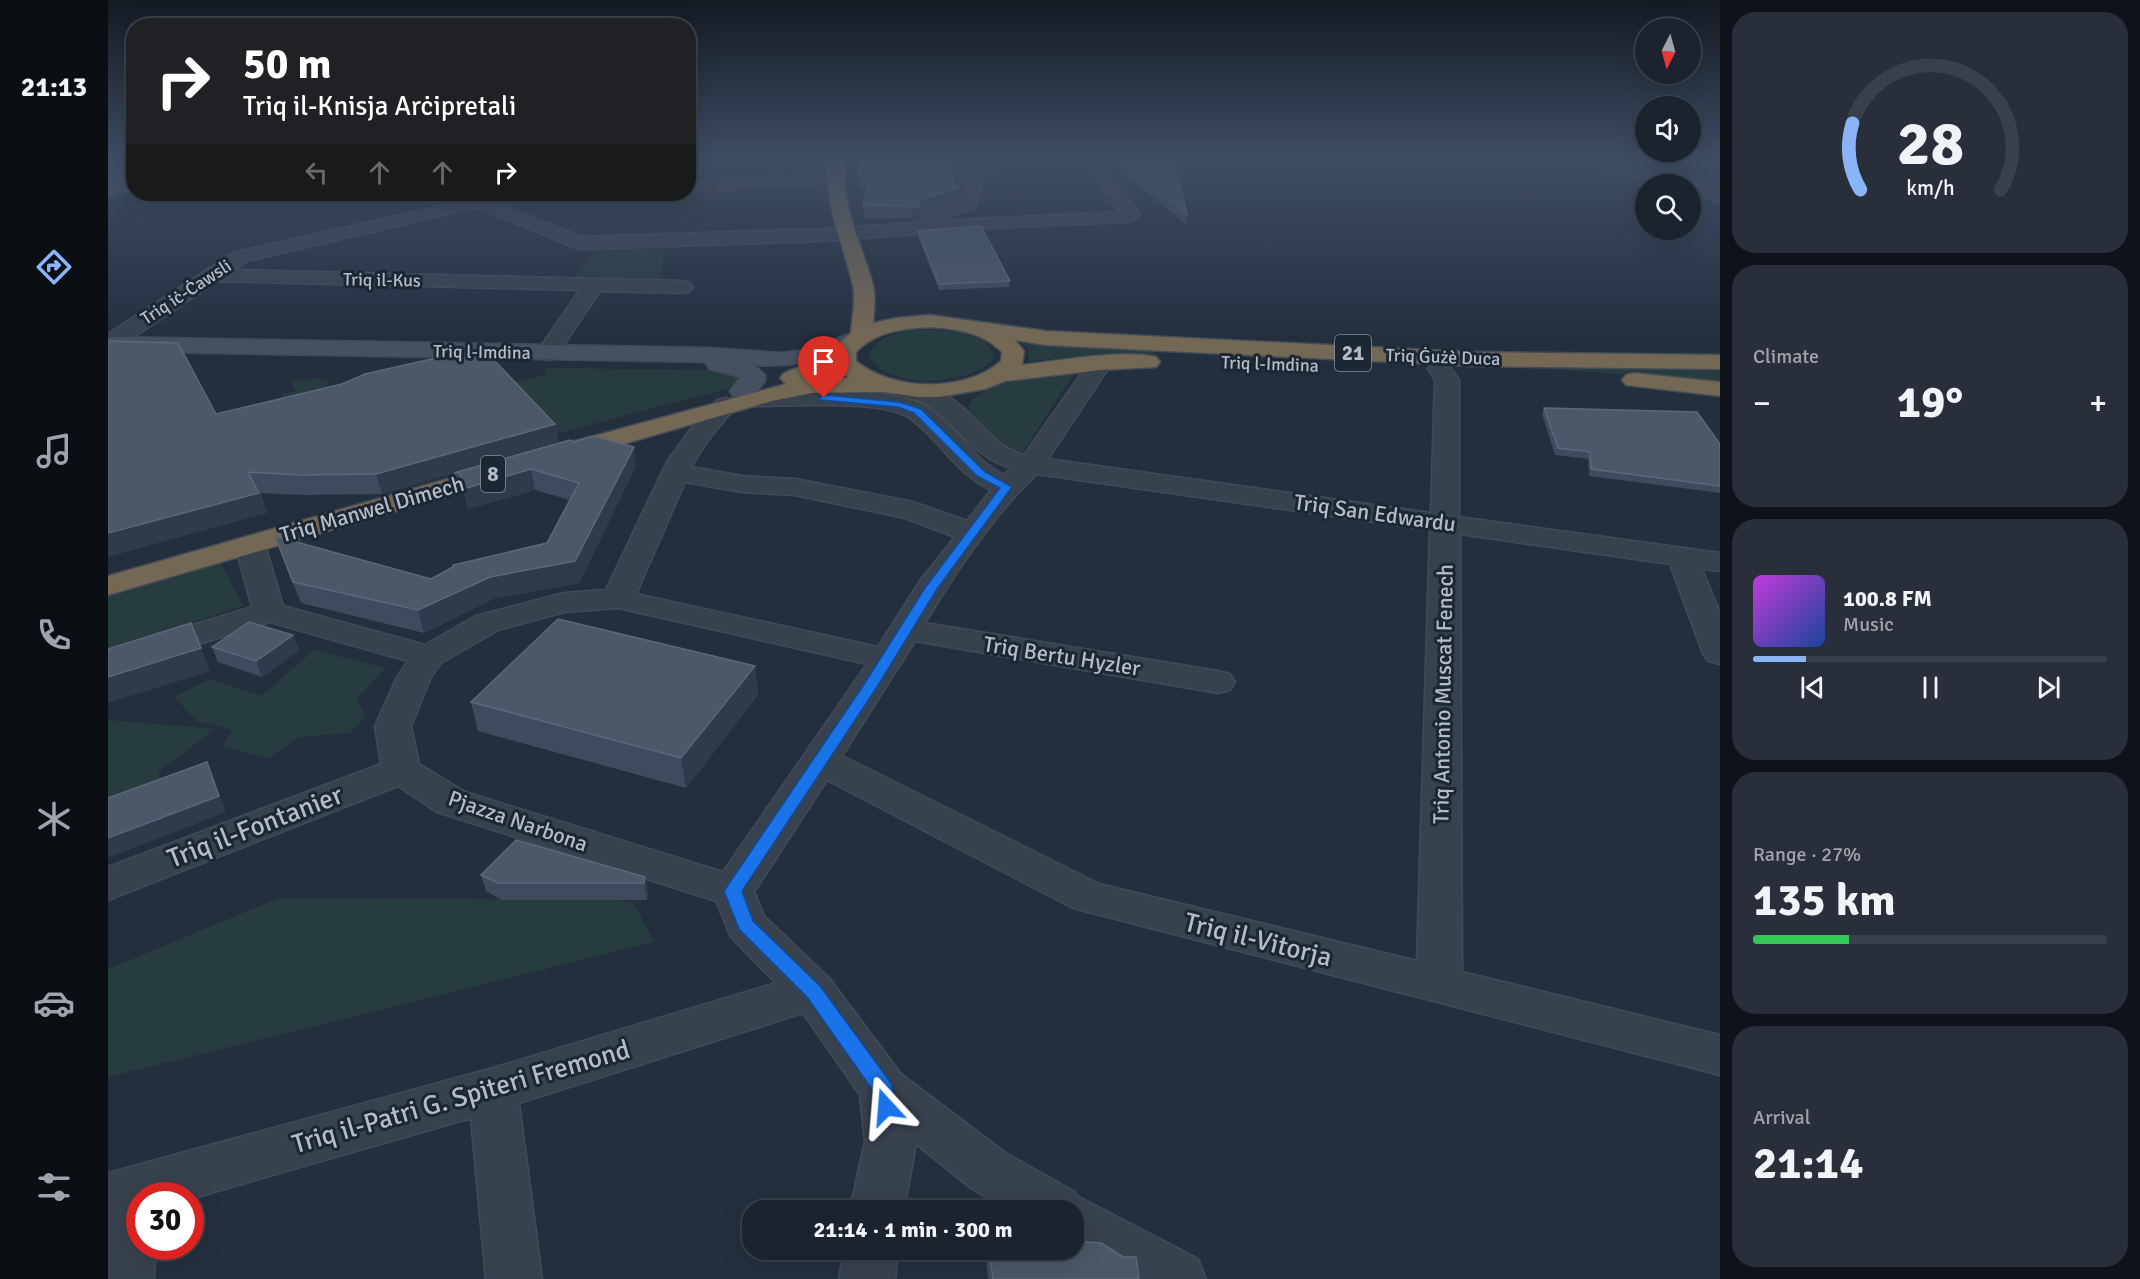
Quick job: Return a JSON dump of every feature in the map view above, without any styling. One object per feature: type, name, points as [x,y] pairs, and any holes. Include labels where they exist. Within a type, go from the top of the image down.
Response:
[{"type":"highway","points":[[843,219],[864,288],[853,344]]},
{"type":"highway","name":"8","points":[[864,288],[886,304],[930,321]]},
{"type":"highway","name":"8","points":[[930,321],[950,322],[986,330],[1003,340],[1013,351],[1012,363],[1001,374],[972,386],[938,390],[893,387],[860,376],[848,367],[853,344],[896,324],[930,321]]},
{"type":"highway","name":"Triq Ġużè Duca","points":[[986,330],[1046,338],[1471,359],[1720,362]]},
{"type":"highway","name":"Triq Manwel Dimech","points":[[108,586],[250,545],[533,456],[672,421],[799,376],[853,344]]},
{"type":"highway","name":"Triq l-Imdina","points":[[1001,374],[1100,363],[1204,362],[1587,375],[1720,389]]},
{"type":"highway","name":"Triq Manwel Dimech","points":[[108,569],[738,399],[812,386],[893,387]]},
{"type":"main road","name":"Triq l-Imdina","points":[[108,344],[710,355],[780,360],[808,356],[853,344]]},
{"type":"main road","name":"Triq l-Imdina","points":[[108,352],[712,363],[746,370],[753,375],[753,381],[738,399]]},
{"type":"street","name":"Triq iċ-Ċawsli","points":[[108,344],[240,257],[404,219]]},
{"type":"street","points":[[504,219],[594,285]]},
{"type":"street","points":[[896,230],[927,219]]},
{"type":"street","points":[[547,353],[594,285],[683,270],[846,233],[1088,219]]},
{"type":"street","points":[[566,263],[683,270]]},
{"type":"street","name":"Triq il-Kus","points":[[211,275],[566,263]]},
{"type":"street","points":[[1039,1200],[989,1171],[884,1089],[813,991],[746,925],[733,891],[888,659],[931,588],[1006,487],[1031,465],[1100,363]]},
{"type":"street","name":"Triq Antonio Muscat Fenech","points":[[1439,985],[1447,380],[1440,369]]},
{"type":"street","points":[[963,421],[962,403],[972,386]]},
{"type":"street","points":[[893,387],[932,397],[963,421],[986,444],[1002,470],[1006,487]]},
{"type":"street","points":[[618,599],[675,472],[699,435],[738,399],[782,401],[824,398],[899,405],[917,411],[981,474],[1006,487]]},
{"type":"street","points":[[672,421],[699,435]]},
{"type":"street","name":"Triq San Edwardu","points":[[986,444],[1007,459],[1031,465],[1720,562]]},
{"type":"street","points":[[675,472],[742,484],[795,487],[914,511],[972,533]]},
{"type":"street","points":[[250,545],[269,612]]},
{"type":"street","points":[[1682,556],[1720,654]]},
{"type":"street","points":[[401,770],[393,726],[414,677],[429,656],[488,623],[564,603],[618,599],[888,659]]},
{"type":"street","points":[[108,662],[269,612],[429,656]]},
{"type":"street","name":"Triq Bertu Hyzler","points":[[906,630],[1218,682]]},
{"type":"street","name":"Triq il-Vitorja","points":[[821,761],[1088,897],[1720,1055]]},
{"type":"street","name":"Triq il-Fontanier","points":[[108,884],[401,770]]},
{"type":"street","name":"Pjazza Narbona","points":[[401,770],[451,802],[733,891]]},
{"type":"street","name":"Triq il-Patri G. Spiteri Fremond","points":[[120,1195],[493,1090],[813,991]]},
{"type":"street","points":[[879,1200],[891,1141],[884,1089]]},
{"type":"street","points":[[493,1090],[514,1279]]},
{"type":"street","points":[[120,1195],[126,1279]]},
{"type":"street","points":[[1084,1227],[1147,1264],[1178,1279]]},
{"type":"street","points":[[867,1279],[870,1260]]},
{"type":"green space","points":[[665,244],[661,277],[657,282],[578,279],[576,276],[597,247]]},
{"type":"green space","points":[[918,330],[951,331],[974,336],[991,348],[994,358],[983,368],[968,375],[929,381],[891,375],[878,367],[869,355],[877,343],[883,339]]},
{"type":"green space","points":[[1020,341],[1155,349],[1154,356],[1073,357],[1029,361],[1028,350]]},
{"type":"green space","points":[[1217,352],[1720,368],[1720,385],[1659,377],[1551,369],[1217,356]]},
{"type":"green space","points":[[546,368],[719,370],[738,375],[742,381],[731,388],[551,435],[504,385],[544,375]]},
{"type":"green space","points":[[1074,373],[1019,458],[969,416],[969,404],[991,388],[1032,377]]},
{"type":"green space","points":[[315,378],[327,381],[341,404],[293,415],[281,394],[296,391],[291,382]]},
{"type":"green space","points":[[219,560],[243,606],[108,649],[108,593]]},
{"type":"green space","points":[[314,650],[386,668],[356,699],[366,716],[350,733],[299,737],[268,758],[222,747],[233,730],[197,721],[174,697],[209,679],[261,696]]},
{"type":"green space","points":[[108,720],[215,729],[158,772],[162,791],[108,812]]},
{"type":"green space","points":[[279,898],[622,900],[634,903],[654,942],[108,1077],[108,969]]},
{"type":"building","points":[[981,226],[1010,281],[939,284],[918,231]]},
{"type":"building","points":[[108,341],[178,343],[216,414],[342,384],[365,374],[449,355],[490,356],[555,424],[376,474],[297,475],[248,472],[259,493],[108,533]]},
{"type":"building","points":[[1544,408],[1697,412],[1720,444],[1720,486],[1591,469],[1590,452],[1558,448]]},
{"type":"building","points":[[594,436],[634,447],[575,561],[490,577],[418,610],[293,582],[275,536],[431,579],[453,565],[547,543],[579,483],[531,469],[463,489],[460,473],[454,473],[570,440],[573,442]]},
{"type":"building","points":[[558,619],[755,666],[681,758],[471,702]]},
{"type":"building","points":[[249,622],[293,635],[256,661],[212,647]]},
{"type":"building","points":[[191,623],[201,648],[108,677],[108,649]]},
{"type":"building","points":[[207,762],[219,796],[108,838],[108,798]]},
{"type":"building","points":[[516,840],[645,877],[644,883],[498,883],[481,875]]},
{"type":"building","points":[[1084,1242],[1101,1243],[1123,1257],[1136,1257],[1139,1279],[993,1279],[990,1260],[1084,1260]]},
{"type":"route","points":[[824,398],[899,405],[917,411],[981,474],[1006,487],[931,588],[870,687],[733,891],[746,925],[813,991],[884,1089],[886,1107]]}]
